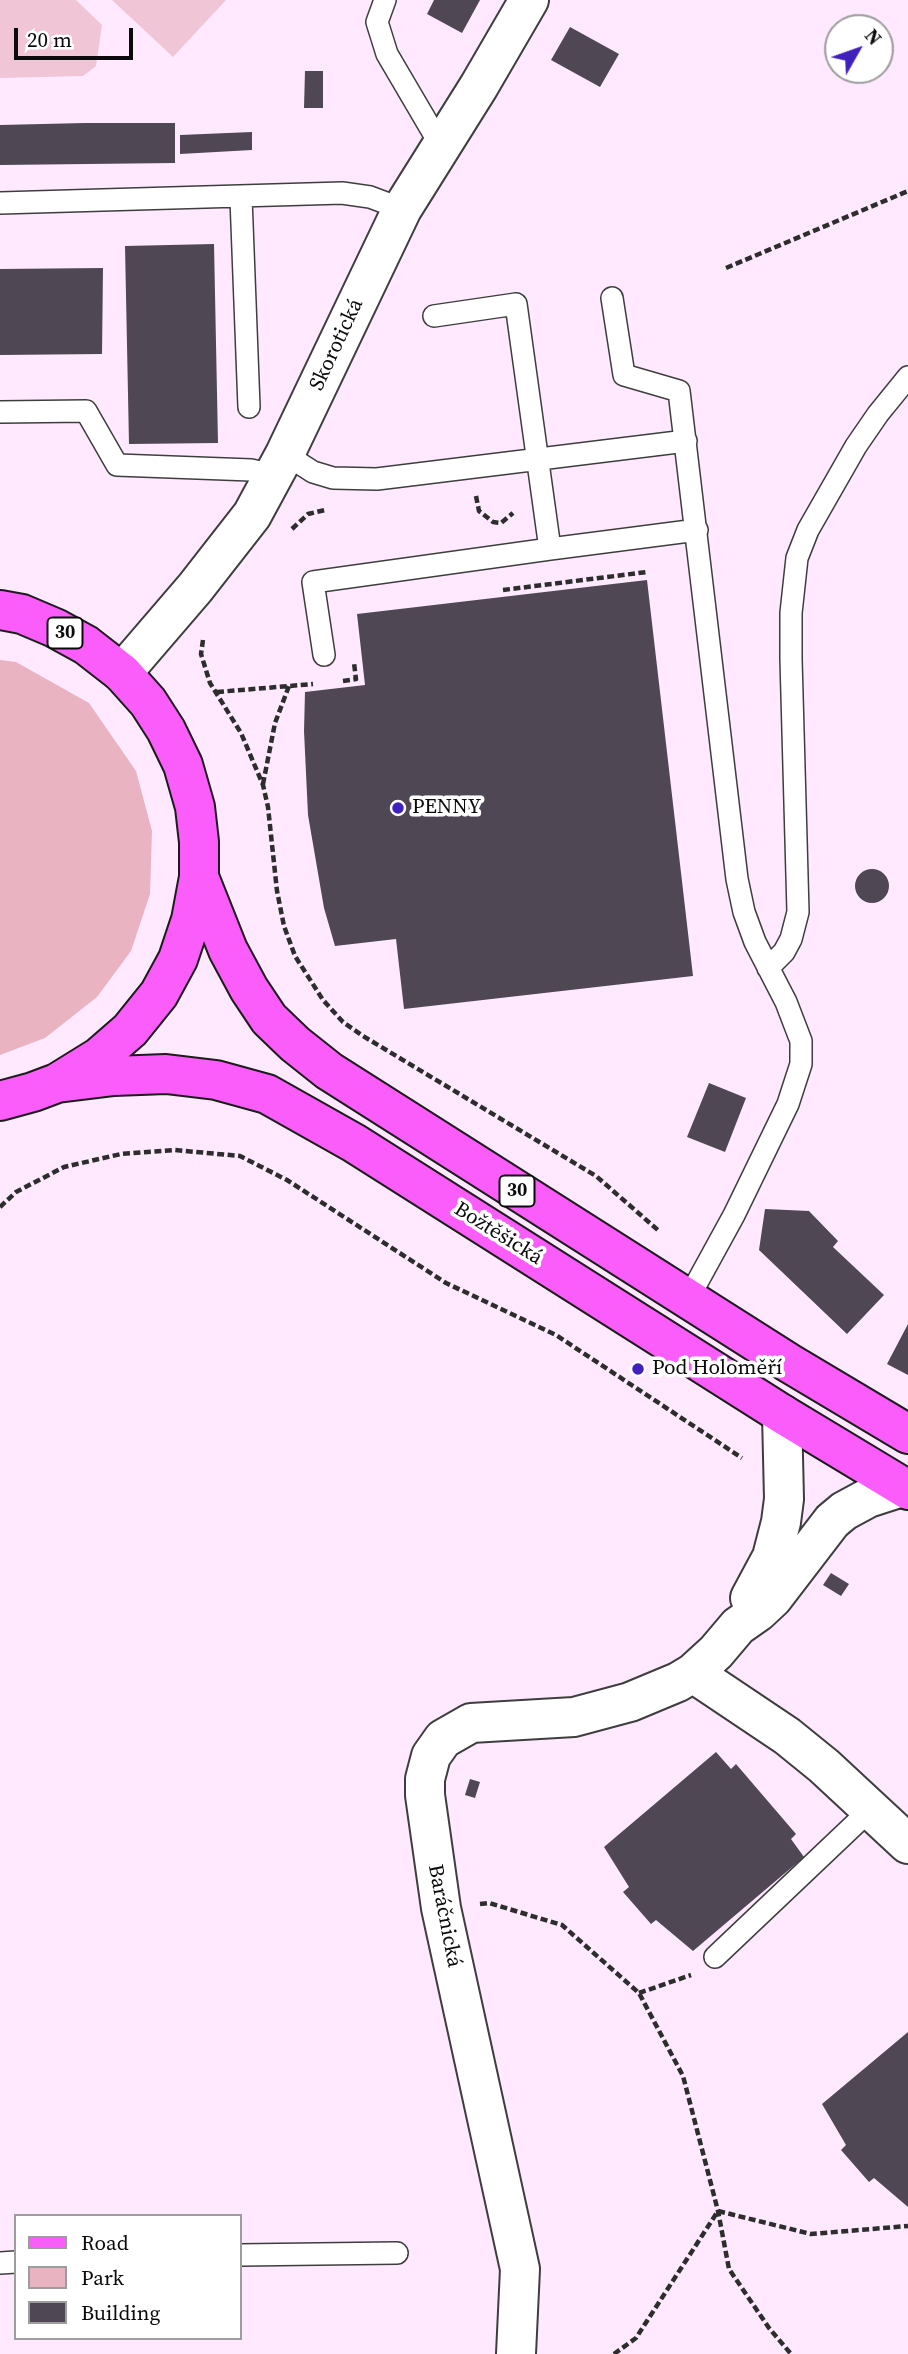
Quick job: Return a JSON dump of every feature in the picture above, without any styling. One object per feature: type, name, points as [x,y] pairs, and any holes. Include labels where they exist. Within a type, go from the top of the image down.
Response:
[{"type":"main road","name":"30","points":[[0,610],[22,614],[86,645],[122,673],[148,702],[166,730],[183,765],[195,807],[199,842],[199,877],[191,920],[159,994],[130,1030],[99,1057],[57,1083],[0,1101]]},
{"type":"main road","name":"30","points":[[199,877],[228,950],[248,989],[269,1019],[329,1071],[695,1285],[789,1363],[908,1434]]},
{"type":"main road","name":"Božtěšická","points":[[57,1083],[114,1076],[166,1074],[216,1080],[267,1094],[354,1143],[782,1414],[905,1488]]},
{"type":"street","name":"Skorotická","points":[[122,673],[252,515],[402,209],[529,0]]},
{"type":"street","name":"Baráčnická","points":[[738,1626],[772,1557],[778,1538],[784,1499],[782,1414]]},
{"type":"street","name":"Baráčnická","points":[[516,2354],[520,2269],[441,1908],[425,1795],[428,1765],[443,1739],[471,1723],[574,1717],[656,1693],[693,1673],[738,1626],[773,1598],[832,1521],[867,1498],[905,1488]]},
{"type":"street","points":[[693,1673],[787,1736],[871,1808],[908,1844]]},
{"type":"lane","points":[[385,0],[377,22],[387,54],[441,146]]},
{"type":"lane","points":[[0,203],[342,193],[370,197],[402,209]]},
{"type":"lane","points":[[241,198],[249,407]]},
{"type":"lane","points":[[612,298],[624,375],[679,391],[737,878],[744,912],[755,942],[796,1025],[801,1041],[801,1063],[788,1104],[734,1214],[695,1285]]},
{"type":"lane","points":[[434,316],[516,304],[550,549]]},
{"type":"lane","points":[[768,968],[784,952],[791,939],[798,912],[791,659],[791,613],[797,558],[815,518],[856,446],[908,377]]},
{"type":"lane","points":[[0,412],[86,411],[117,464],[251,470],[279,464],[333,478],[352,480],[686,441]]},
{"type":"lane","points":[[324,655],[313,582],[697,530]]},
{"type":"lane","points":[[715,1957],[871,1808]]},
{"type":"lane","points":[[242,2255],[397,2253]]},
{"type":"path","points":[[726,268],[908,191]]},
{"type":"path","points":[[486,493],[476,494],[476,502],[479,511],[493,522],[501,523],[509,519],[517,505]]},
{"type":"path","points":[[283,537],[308,514],[328,509]]},
{"type":"path","points":[[497,591],[647,572]]},
{"type":"path","points":[[205,630],[201,654],[204,667],[241,733],[263,785],[284,926],[295,956],[323,1000],[343,1022],[363,1036],[596,1176],[614,1190],[695,1285]]},
{"type":"path","points":[[330,682],[356,679],[353,656]]},
{"type":"path","points":[[216,692],[316,684]]},
{"type":"path","points":[[263,785],[275,723],[289,686]]},
{"type":"path","points":[[0,1207],[16,1192],[64,1167],[121,1154],[175,1150],[240,1156],[287,1180],[446,1283],[556,1335],[749,1462]]},
{"type":"path","points":[[441,1908],[489,1903],[562,1925],[639,1993],[683,2076],[718,2211],[729,2269],[769,2328],[791,2354]]},
{"type":"path","points":[[639,1993],[690,1976],[715,1957]]},
{"type":"path","points":[[718,2211],[811,2234],[908,2227]]},
{"type":"path","points":[[614,2354],[636,2338],[718,2211]]},
{"type":"green space","points":[[0,660],[16,662],[89,703],[136,771],[152,831],[150,894],[131,951],[97,997],[45,1038],[0,1055]]},
{"type":"shaded area","points":[[0,0],[76,0],[102,25],[96,66],[83,76],[0,78]]},
{"type":"shaded area","points":[[112,0],[226,0],[173,57]]},
{"type":"building","points":[[434,0],[480,0],[462,33],[427,14]]},
{"type":"building","points":[[570,27],[619,54],[600,87],[551,60]]},
{"type":"building","points":[[305,71],[323,71],[323,108],[304,108]]},
{"type":"building","points":[[175,123],[175,163],[0,165],[0,125]]},
{"type":"building","points":[[252,132],[252,150],[180,154],[180,135]]},
{"type":"building","points":[[214,244],[218,443],[129,444],[125,246]]},
{"type":"building","points":[[103,268],[102,354],[0,355],[0,269]]},
{"type":"building","points":[[647,580],[693,976],[404,1009],[396,939],[335,946],[324,908],[308,815],[305,692],[365,685],[357,614]]},
{"type":"building","points":[[872,869],[884,874],[889,886],[884,898],[872,903],[860,898],[855,886],[860,874]]},
{"type":"building","points":[[709,1083],[746,1098],[725,1152],[687,1137]]},
{"type":"building","points":[[765,1209],[809,1211],[838,1241],[833,1247],[884,1295],[847,1334],[759,1250]]},
{"type":"building","points":[[908,1324],[908,1375],[887,1364]]},
{"type":"building","points":[[831,1573],[849,1584],[841,1596],[823,1585]]},
{"type":"building","points":[[716,1752],[731,1769],[736,1764],[796,1834],[791,1839],[804,1857],[693,1951],[656,1920],[651,1924],[623,1892],[629,1887],[604,1847]]},
{"type":"building","points":[[470,1779],[480,1782],[475,1798],[465,1795]]},
{"type":"building","points":[[908,2032],[908,2207],[874,2178],[869,2182],[841,2150],[846,2145],[822,2104]]},
{"type":"place","name":"PENNY","points":[[398,808]]},
{"type":"place","name":"Pod Holoměří","points":[[638,1369]]}]
